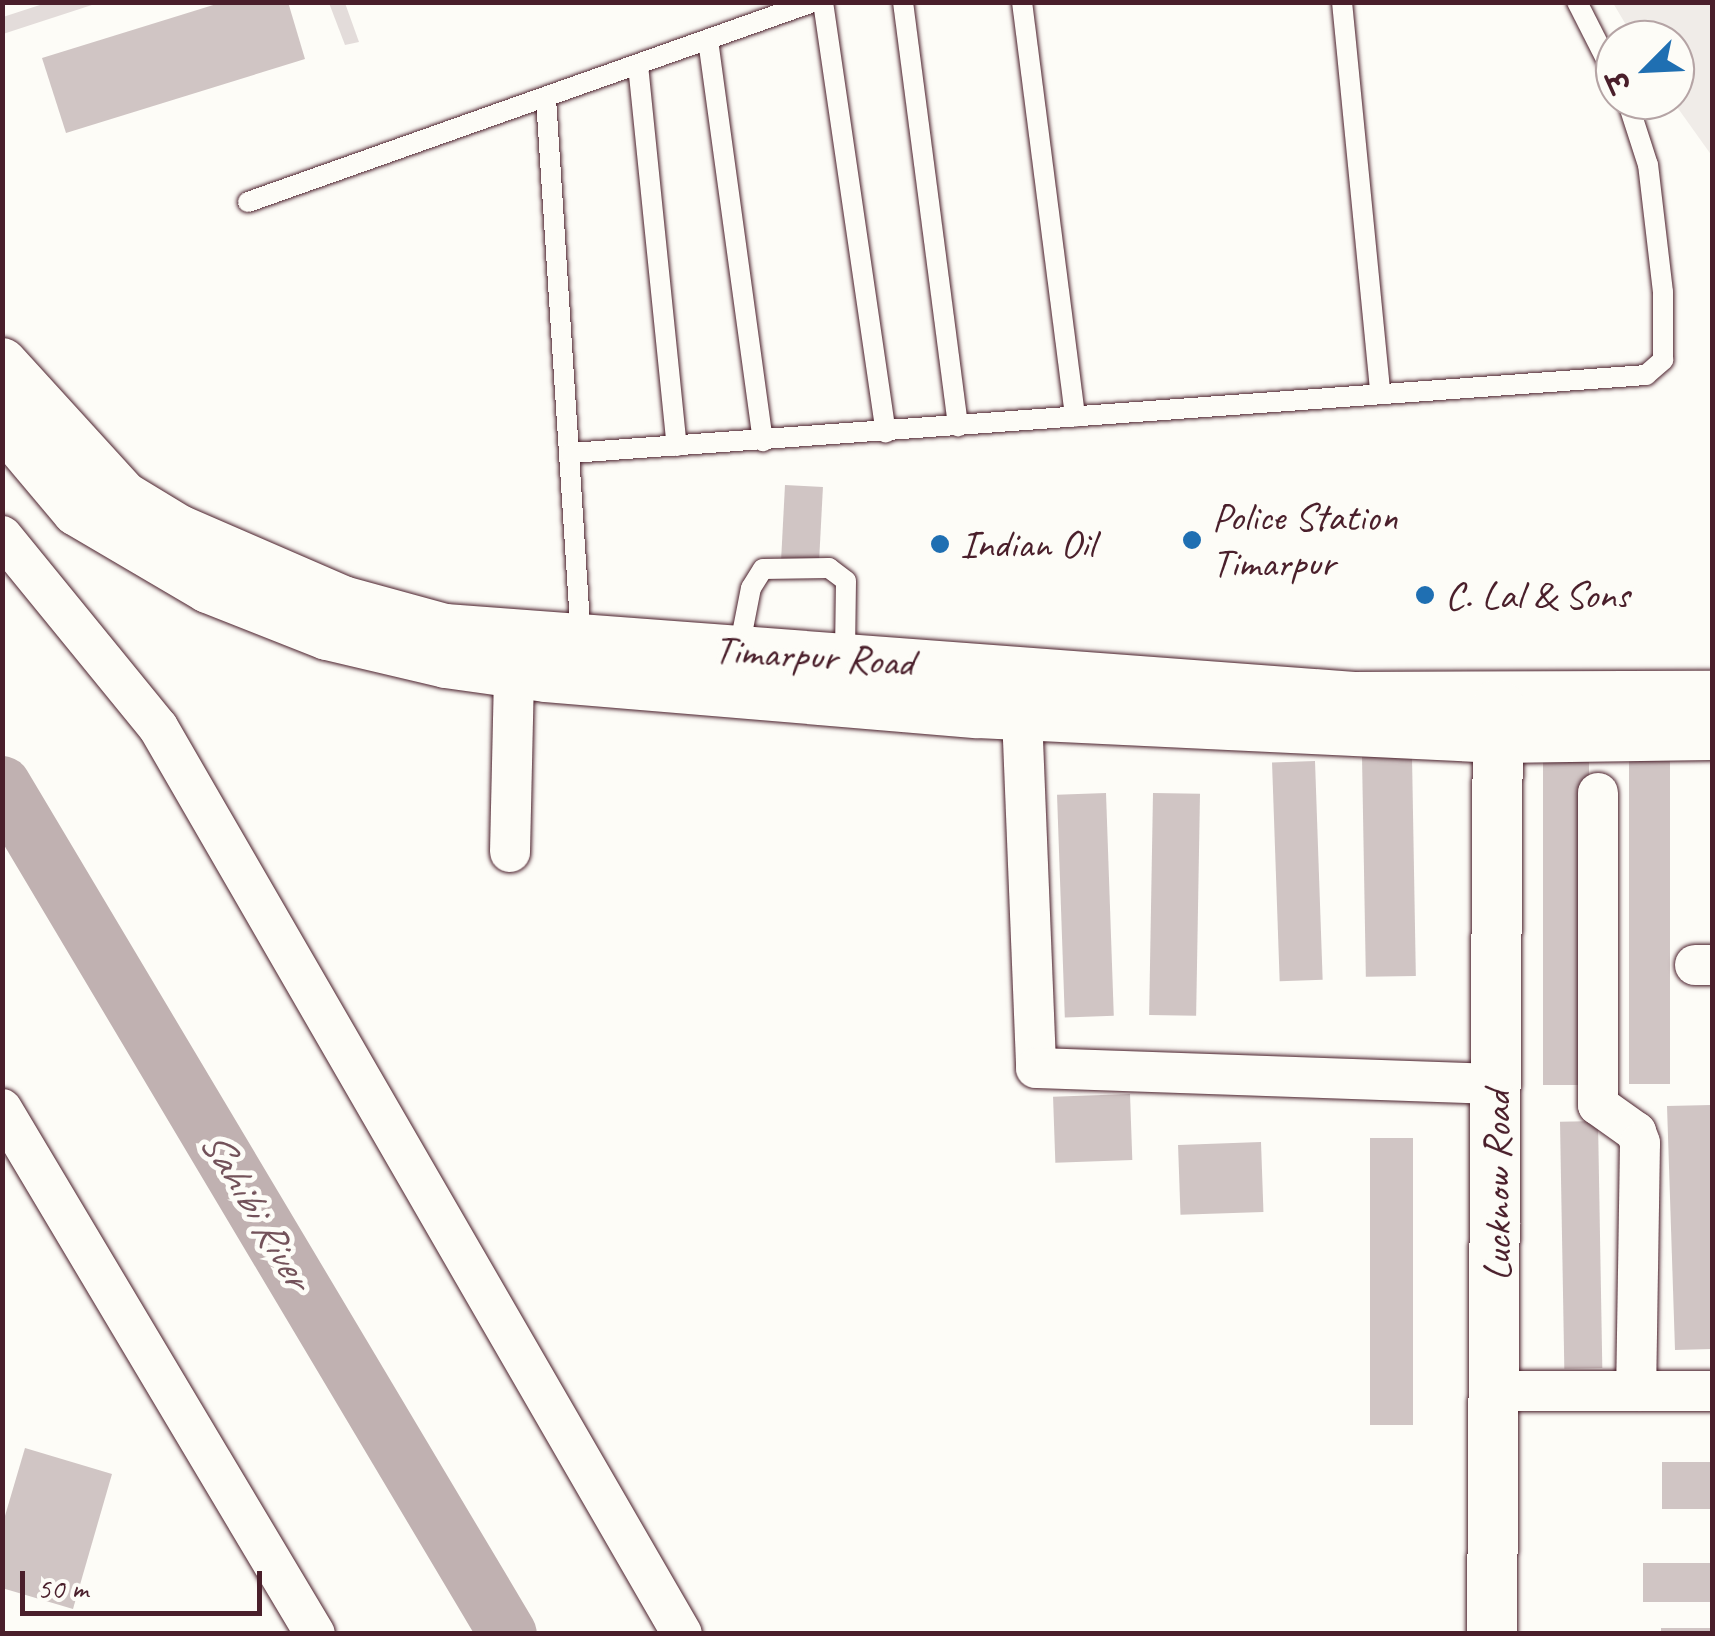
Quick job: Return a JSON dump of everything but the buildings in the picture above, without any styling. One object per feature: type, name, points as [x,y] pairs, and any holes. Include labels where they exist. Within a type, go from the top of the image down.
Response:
[{"type":"street","name":"Timarpur Road","points":[[2,363],[122,496],[179,530],[360,606],[581,661],[1022,715],[1498,718],[1712,696]]},
{"type":"street","name":"Timarpur Road","points":[[2,422],[76,511],[208,588],[327,635],[514,672],[581,661],[738,651],[1352,697],[1498,718],[1712,734]]},
{"type":"street","points":[[2,536],[158,727],[682,1634]]},
{"type":"street","points":[[510,852],[514,672]]},
{"type":"street","points":[[1022,715],[1036,1068],[1498,1084]]},
{"type":"street","name":"Lucknow Road","points":[[1492,1634],[1498,718]]},
{"type":"street","points":[[1598,793],[1598,1105],[1636,1132],[1640,1143],[1636,1391]]},
{"type":"street","points":[[2,1110],[316,1634]]},
{"type":"street","points":[[1496,1391],[1712,1391]]},
{"type":"lane","points":[[248,202],[814,2]]},
{"type":"lane","points":[[823,2],[886,432]]},
{"type":"lane","points":[[904,2],[958,426]]},
{"type":"lane","points":[[1022,2],[1074,417]]},
{"type":"lane","points":[[1342,2],[1380,391]]},
{"type":"lane","points":[[1577,2],[1595,38]]},
{"type":"lane","points":[[708,40],[764,442]]},
{"type":"lane","points":[[638,64],[677,446]]},
{"type":"lane","points":[[546,98],[581,661]]},
{"type":"lane","points":[[571,452],[764,442],[1658,370],[1663,292],[1648,165],[1633,120]]},
{"type":"lane","points":[[738,651],[751,588],[764,569],[829,568],[846,581],[846,658]]},
{"type":"shaded area","points":[[46,3],[98,3],[3,34],[3,17]]},
{"type":"shaded area","points":[[329,3],[345,3],[359,42],[345,45]]},
{"type":"shaded area","points":[[1613,3],[1712,3],[1712,156],[1686,120],[1695,120],[1695,20],[1623,20]]},
{"type":"waterway","name":"Sahibi River","points":[[2,785],[508,1634]]},
{"type":"place","name":"Police Station Timarpur","points":[[1192,540]]},
{"type":"place","name":"Indian Oil","points":[[940,544]]},
{"type":"place","name":"C. Lal & Sons","points":[[1425,595]]}]
